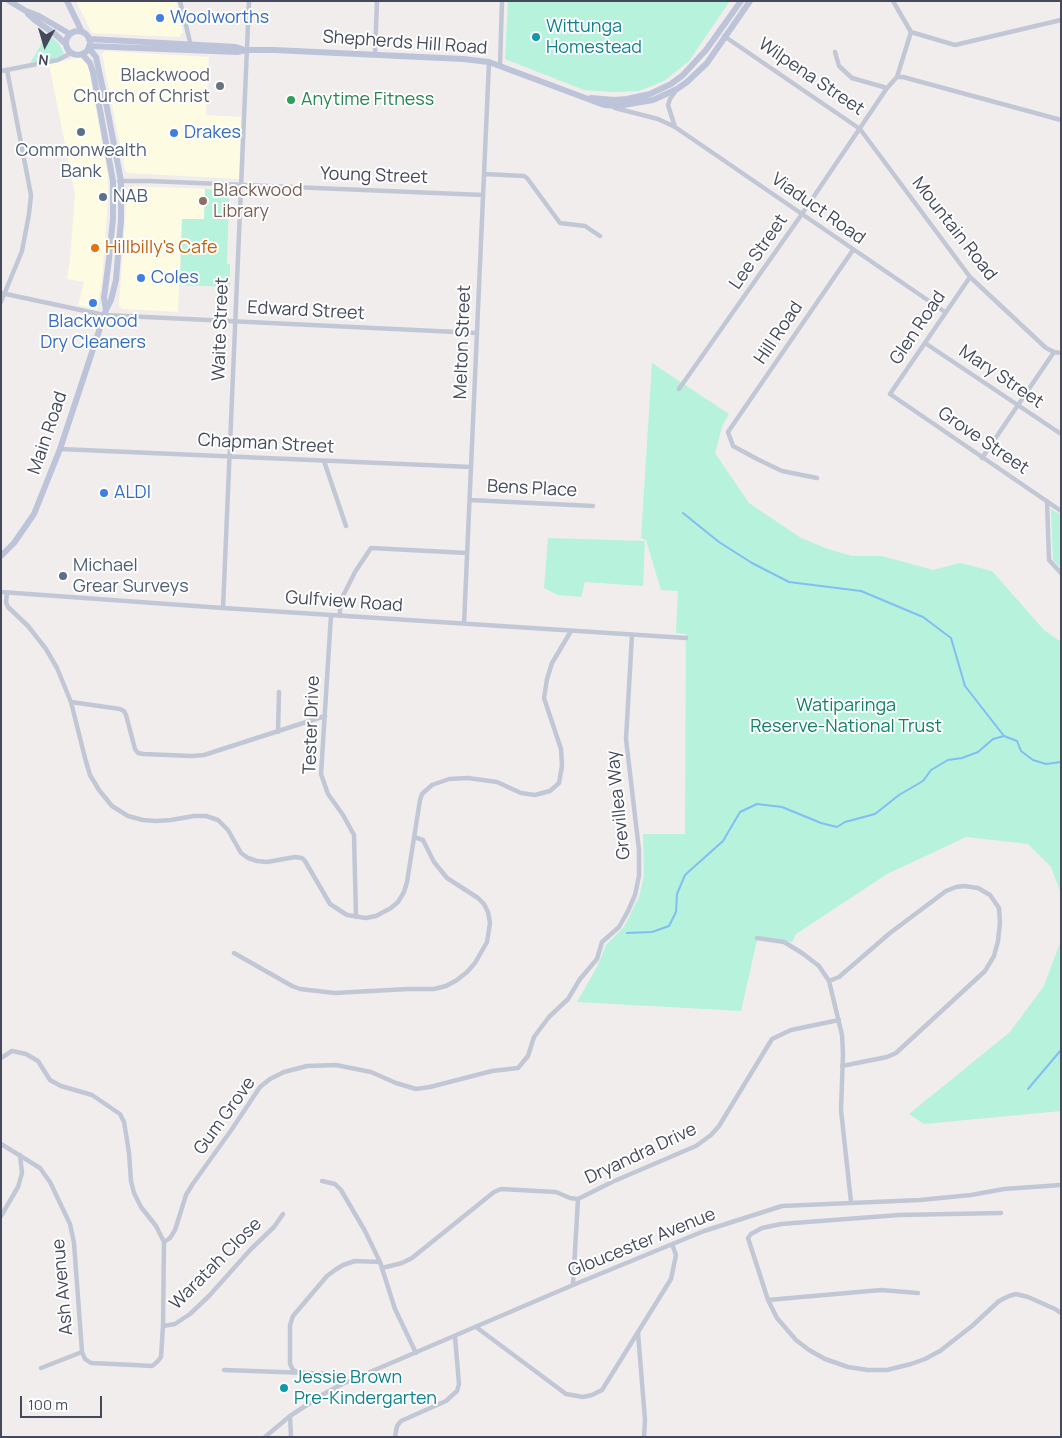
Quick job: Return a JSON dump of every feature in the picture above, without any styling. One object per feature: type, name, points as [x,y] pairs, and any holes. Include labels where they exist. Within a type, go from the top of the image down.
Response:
[{"type":"main road","points":[[9,1],[70,33],[82,32]]},
{"type":"main road","points":[[67,1],[82,32],[86,34],[89,44],[82,54],[76,55],[67,49],[66,44],[74,16]]},
{"type":"main road","name":"Shepherds Hill Road","points":[[585,98],[628,99],[650,94],[671,84],[683,76],[691,67],[741,1]]},
{"type":"main road","name":"Shepherds Hill Road","points":[[89,44],[191,47],[237,52],[246,50],[464,59],[488,62],[604,105],[617,106],[653,100],[677,89],[700,71],[750,1]]},
{"type":"main road","points":[[26,11],[66,44]]},
{"type":"main road","name":"Shepherds Hill Road","points":[[89,44],[191,47]]},
{"type":"main road","name":"Main Road","points":[[1,556],[14,543],[34,514],[60,449],[105,312],[111,300],[116,280],[121,220],[121,181],[96,57],[89,44]]},
{"type":"main road","points":[[96,57],[107,46]]},
{"type":"main road","name":"Main Road","points":[[82,54],[90,63],[94,72],[113,181],[113,218],[104,298],[105,312]]},
{"type":"street","points":[[180,1],[191,47]]},
{"type":"street","name":"Waite Street","points":[[222,608],[249,1]]},
{"type":"street","points":[[375,54],[377,1]]},
{"type":"street","points":[[500,66],[502,1]]},
{"type":"street","points":[[893,1],[911,32],[955,45],[1061,20]]},
{"type":"street","name":"Wilpena Street","points":[[719,32],[860,129],[887,88],[897,77],[911,32]]},
{"type":"street","points":[[835,52],[839,66],[852,78],[887,88]]},
{"type":"street","points":[[1,302],[22,251],[29,214],[30,196],[4,70],[50,62],[71,53]]},
{"type":"street","name":"Melton Street","points":[[464,624],[488,62]]},
{"type":"street","points":[[897,77],[903,77],[1061,120]]},
{"type":"street","points":[[675,127],[668,105],[677,89]]},
{"type":"street","name":"Viaduct Road","points":[[604,105],[658,119],[675,127],[945,312]]},
{"type":"street","name":"Lee Street","points":[[680,389],[860,129]]},
{"type":"street","name":"Mountain Road","points":[[860,129],[970,277],[1046,348],[1061,353]]},
{"type":"street","points":[[484,174],[524,176],[560,223],[585,226],[600,236]]},
{"type":"street","name":"Young Street","points":[[113,181],[483,194]]},
{"type":"street","name":"Hill Road","points":[[817,478],[782,472],[733,446],[728,432],[853,250]]},
{"type":"street","name":"Glen Road","points":[[890,394],[970,277]]},
{"type":"street","name":"Edward Street","points":[[3,294],[105,312],[235,321],[477,333]]},
{"type":"street","name":"Mary Street","points":[[925,343],[1061,434]]},
{"type":"street","points":[[982,458],[1054,352]]},
{"type":"street","name":"Grove Street","points":[[890,394],[1061,511]]},
{"type":"street","name":"Chapman Street","points":[[60,449],[471,467]]},
{"type":"street","points":[[324,461],[346,526]]},
{"type":"street","name":"Bens Place","points":[[470,500],[593,506]]},
{"type":"street","points":[[1047,502],[1049,560],[1061,574]]},
{"type":"street","points":[[340,616],[340,602],[355,572],[371,548],[467,553]]},
{"type":"street","name":"Gulfview Road","points":[[1,592],[686,638]]},
{"type":"street","points":[[7,593],[6,602],[8,607],[28,626],[58,668],[71,702],[84,758],[90,775],[112,806],[128,816],[156,821],[194,816],[206,816],[218,820],[228,830],[241,853],[248,858],[267,862],[295,857],[302,858],[330,904],[347,915],[366,918],[376,916],[391,908],[398,902],[404,892],[420,800],[422,794],[432,785],[449,779],[468,778],[497,782],[521,792],[535,795],[550,791],[559,783],[562,766],[561,749],[544,698],[552,663],[571,631]]},
{"type":"street","name":"Tester Drive","points":[[331,615],[321,774],[328,794],[343,815],[354,836],[356,917]]},
{"type":"street","name":"Grevillea Way","points":[[597,959],[602,942],[619,927],[628,911],[635,895],[639,876],[639,850],[626,740],[632,635]]},
{"type":"street","points":[[278,732],[279,692]]},
{"type":"street","points":[[71,702],[120,709],[126,715],[135,749],[138,753],[143,754],[204,755],[325,716]]},
{"type":"street","points":[[234,953],[292,986],[300,989],[339,994],[434,989],[446,986],[457,980],[471,967],[487,942],[490,923],[488,912],[478,898],[447,878],[434,862],[423,840],[414,837]]},
{"type":"street","points":[[829,981],[839,977],[890,933],[946,891],[964,886],[978,888],[990,895],[999,908],[998,941],[994,956],[985,971],[896,1053],[887,1057],[842,1066]]},
{"type":"street","points":[[757,938],[784,942],[819,966],[829,981],[842,1035],[841,1110],[851,1202]]},
{"type":"street","name":"Gum Grove","points":[[164,1242],[170,1238],[175,1230],[186,1195],[260,1086],[270,1079],[284,1072],[307,1066],[336,1066],[370,1072],[416,1089],[430,1088],[492,1071],[518,1068],[528,1056],[534,1038],[549,1017],[568,999],[580,979],[597,959]]},
{"type":"street","name":"Dryandra Drive","points":[[578,1199],[612,1182],[696,1146],[711,1135],[719,1126],[772,1039],[791,1030],[839,1020]]},
{"type":"street","points":[[1,1058],[12,1052],[26,1054],[38,1061],[50,1080],[61,1086],[92,1095],[120,1114],[124,1122],[128,1143],[134,1194],[141,1207],[156,1226],[164,1242],[164,1326]]},
{"type":"street","name":"Ash Avenue","points":[[1,1144],[40,1168],[50,1182],[70,1224],[74,1243],[82,1352],[85,1359],[91,1362],[152,1366],[161,1357],[164,1326]]},
{"type":"street","points":[[1,1216],[18,1187],[22,1173],[20,1154]]},
{"type":"street","points":[[322,1181],[335,1184],[365,1231],[380,1262],[396,1309],[416,1353]]},
{"type":"street","name":"Gloucester Avenue","points":[[265,1437],[290,1416],[342,1384],[704,1231],[782,1206],[920,1200],[971,1195],[1004,1189],[1061,1185]]},
{"type":"street","points":[[382,1268],[402,1263],[412,1258],[494,1192],[501,1189],[556,1192],[578,1199],[573,1285]]},
{"type":"street","points":[[1001,1213],[899,1215],[781,1224],[762,1228],[751,1234],[748,1238],[768,1300],[777,1318],[796,1340],[809,1350],[826,1360],[848,1367],[887,1370],[912,1364],[940,1351],[972,1326],[999,1301],[1016,1294],[1028,1297],[1061,1313]]},
{"type":"street","name":"Waratah Close","points":[[164,1326],[175,1324],[190,1314],[274,1227],[283,1214]]},
{"type":"street","points":[[476,1327],[566,1394],[583,1397],[602,1390],[671,1279],[676,1255],[672,1244]]},
{"type":"street","points":[[297,1372],[293,1370],[290,1364],[290,1324],[293,1316],[327,1276],[343,1265],[355,1261],[380,1262]]},
{"type":"street","points":[[768,1300],[881,1290],[918,1293]]},
{"type":"street","points":[[638,1333],[645,1420],[644,1437]]},
{"type":"street","points":[[395,1437],[397,1426],[401,1421],[446,1401],[457,1391],[459,1384],[455,1337]]},
{"type":"street","points":[[41,1368],[82,1352]]},
{"type":"street","points":[[224,1370],[335,1374],[342,1384]]},
{"type":"street","points":[[290,1416],[291,1437]]},
{"type":"shaded area","points":[[76,1],[176,1],[183,32],[179,37],[92,33]]},
{"type":"shaded area","points":[[105,51],[209,57],[206,115],[241,117],[239,179],[128,173],[125,170],[102,54]]},
{"type":"shaded area","points":[[82,57],[88,63],[108,177],[102,281],[97,309],[78,305],[84,282],[67,279],[75,194],[49,64]]},
{"type":"shaded area","points":[[134,186],[205,189],[204,219],[182,220],[178,312],[123,309],[119,306],[127,190]]},
{"type":"green space","points":[[508,1],[730,1],[689,61],[664,81],[639,91],[613,92],[584,90],[505,59]]},
{"type":"green space","points":[[48,33],[59,44],[64,54],[58,58],[30,63]]},
{"type":"green space","points":[[205,189],[230,190],[233,192],[233,196],[229,196],[227,264],[230,264],[230,287],[180,285],[182,219],[204,219]]},
{"type":"green space","name":"Watiparinga Reserve-National Trust","points":[[652,363],[729,414],[723,424],[715,453],[749,503],[801,538],[852,556],[882,556],[933,570],[960,563],[992,571],[1044,630],[1061,641],[1061,894],[1051,867],[1028,844],[966,837],[887,874],[796,934],[792,942],[758,936],[741,1011],[577,1002],[597,967],[606,945],[624,927],[639,897],[644,875],[643,834],[685,834],[686,634],[676,633],[678,591],[661,590],[646,540],[641,538]]},
{"type":"green space","points":[[1051,509],[1061,515],[1061,568],[1053,560]]},
{"type":"green space","points":[[548,538],[645,541],[643,586],[585,582],[581,597],[558,595],[544,588]]},
{"type":"green space","points":[[1061,940],[1061,1111],[924,1124],[909,1114],[1010,1032],[1044,986]]},
{"type":"waterway","points":[[683,513],[719,542],[752,563],[789,582],[861,591],[923,617],[951,638],[965,686],[1004,736]]},
{"type":"waterway","points":[[627,933],[652,932],[669,926],[676,912],[677,894],[685,875],[723,841],[740,812],[757,804],[782,807],[821,823],[837,827],[845,822],[875,814],[899,795],[923,781],[931,770],[948,760],[962,758],[978,752],[993,739],[1004,736],[1017,741],[1021,751],[1033,760],[1046,764],[1061,762]]},
{"type":"waterway","points":[[1028,1089],[1061,1050]]},
{"type":"place","name":"Woolworths","points":[[160,18]]},
{"type":"place","name":"Wittunga Homestead","points":[[536,37]]},
{"type":"place","name":"Blackwood Church of Christ","points":[[220,86]]},
{"type":"place","name":"Anytime Fitness","points":[[291,100]]},
{"type":"place","name":"Commonwealth Bank","points":[[81,132]]},
{"type":"place","name":"Drakes","points":[[174,133]]},
{"type":"place","name":"NAB","points":[[103,197]]},
{"type":"place","name":"Blackwood Library","points":[[203,201]]},
{"type":"place","name":"Hillbilly's Cafe","points":[[95,248]]},
{"type":"place","name":"Coles","points":[[141,278]]},
{"type":"place","name":"Blackwood Dry Cleaners","points":[[93,303]]},
{"type":"place","name":"ALDI","points":[[104,493]]},
{"type":"place","name":"Michael Grear Surveys","points":[[63,576]]},
{"type":"place","name":"Jessie Brown Pre-Kindergarten","points":[[284,1388]]}]
